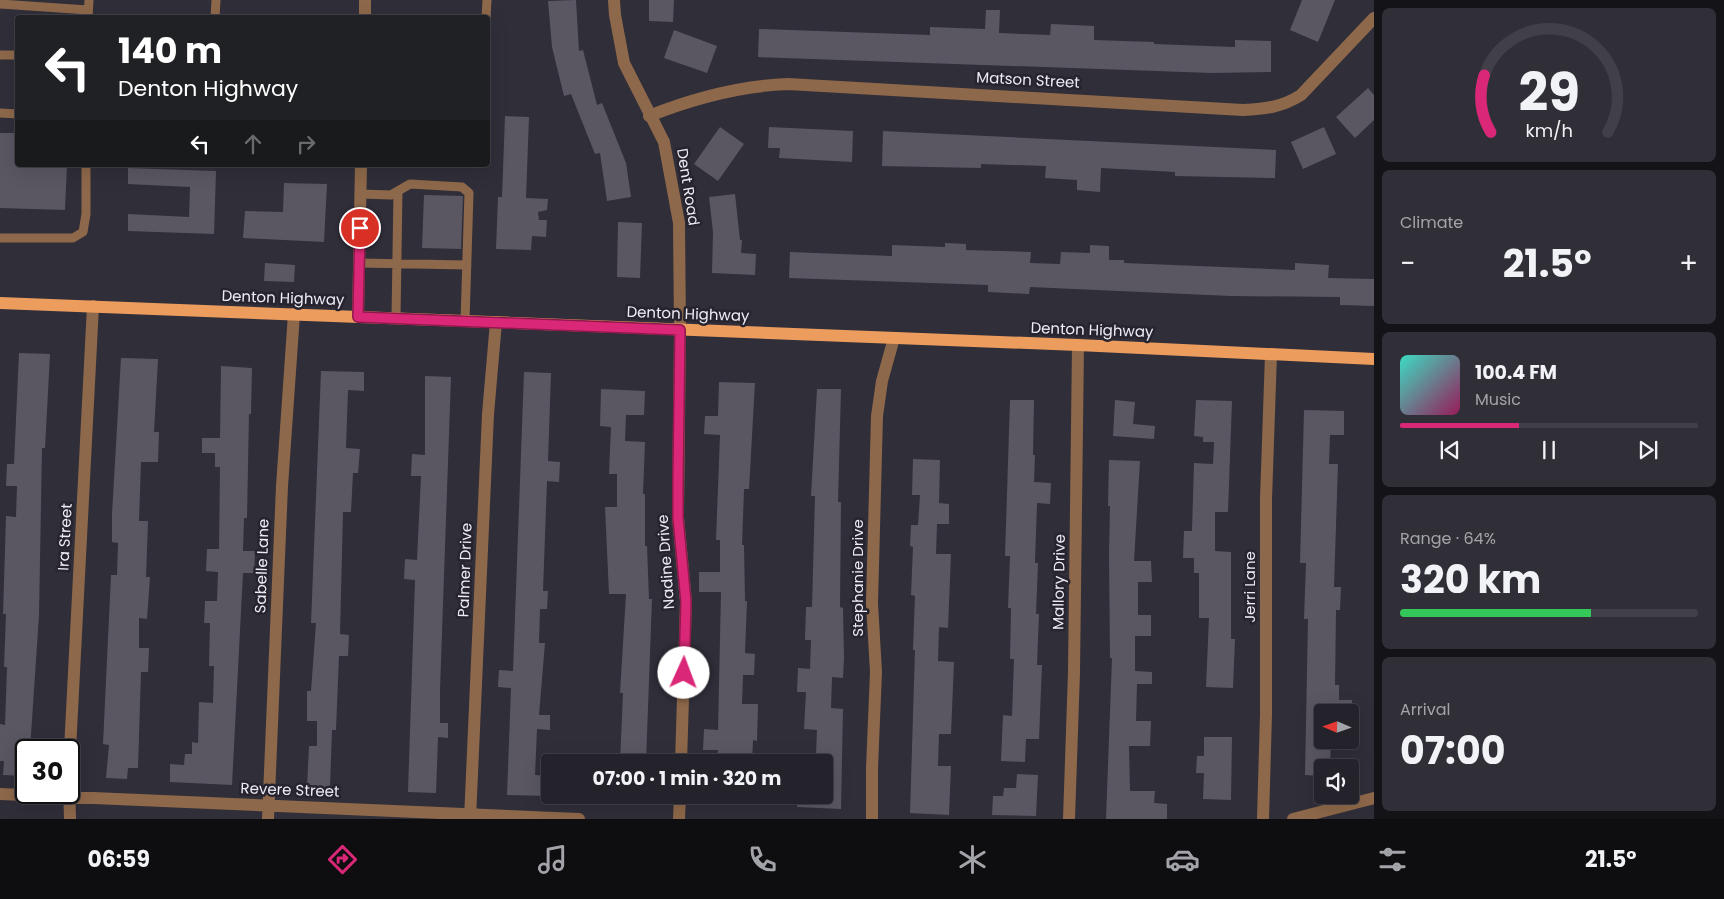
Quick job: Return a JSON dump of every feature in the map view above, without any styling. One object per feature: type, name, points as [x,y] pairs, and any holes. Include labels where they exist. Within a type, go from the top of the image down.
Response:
[{"type":"main road","name":"Denton Highway","points":[[0,303],[1078,345],[1374,359]]},
{"type":"street","points":[[365,0],[365,15]]},
{"type":"street","name":"Dent Road","points":[[614,0],[624,63],[649,116],[664,142],[678,222],[680,330]]},
{"type":"street","name":"Matson Street","points":[[649,116],[694,98],[766,85],[788,84],[1243,110],[1271,108],[1287,104],[1301,95],[1374,18]]},
{"type":"street","points":[[358,317],[361,167]]},
{"type":"street","name":"Ira Street","points":[[71,739],[93,306]]},
{"type":"street","name":"Sabelle Lane","points":[[268,819],[282,486],[294,314]]},
{"type":"street","name":"Palmer Drive","points":[[470,816],[488,414],[496,322]]},
{"type":"street","name":"Nadine Drive","points":[[680,330],[678,518],[686,602],[681,754]]},
{"type":"street","name":"Stephanie Drive","points":[[872,819],[876,672],[872,603],[877,416],[882,381],[894,338]]},
{"type":"street","name":"Mallory Drive","points":[[1069,819],[1074,672],[1078,345]]},
{"type":"street","name":"Jerri Lane","points":[[1263,819],[1266,714],[1266,499],[1271,354]]},
{"type":"street","name":"Revere Street","points":[[80,791],[269,806],[470,816],[579,819]]},
{"type":"street","name":"Revere Street","points":[[0,794],[15,793]]},
{"type":"street","points":[[1292,819],[1374,798]]},
{"type":"street","points":[[69,804],[70,819]]},
{"type":"street","points":[[679,819],[680,804]]},
{"type":"lane","points":[[214,15],[216,0]]},
{"type":"lane","points":[[486,15],[487,0]]},
{"type":"lane","points":[[0,4],[88,9]]},
{"type":"lane","points":[[0,55],[15,55]]},
{"type":"lane","points":[[0,113],[15,114]]},
{"type":"lane","points":[[0,238],[73,238],[83,232],[86,214],[86,167]]},
{"type":"lane","points":[[361,194],[391,195],[410,184],[462,186],[469,192],[465,321]]},
{"type":"lane","points":[[396,318],[398,191]]},
{"type":"lane","points":[[359,264],[467,265]]},
{"type":"building","points":[[576,0],[579,51],[583,50],[597,105],[602,103],[626,163],[631,197],[607,201],[600,153],[595,154],[571,94],[564,96],[552,47],[548,1]]},
{"type":"building","points":[[649,0],[674,0],[673,22],[649,21]]},
{"type":"building","points":[[1302,0],[1335,0],[1318,42],[1290,30]]},
{"type":"building","points":[[986,10],[1000,10],[999,33],[1050,35],[1051,24],[1094,26],[1094,40],[1235,47],[1235,40],[1271,41],[1271,72],[1212,73],[758,57],[759,29],[930,35],[930,27],[985,29]]},
{"type":"building","points":[[674,30],[717,46],[707,73],[664,58]]},
{"type":"building","points":[[1368,88],[1374,95],[1374,120],[1355,138],[1336,117]]},
{"type":"building","points":[[505,116],[529,117],[526,198],[548,199],[547,210],[538,212],[539,220],[547,220],[546,237],[532,236],[531,250],[496,249],[498,197],[502,197]]},
{"type":"building","points":[[720,127],[744,144],[718,181],[694,164]]},
{"type":"building","points":[[769,127],[853,131],[852,162],[779,158],[780,148],[768,148]]},
{"type":"building","points":[[1324,127],[1336,154],[1303,169],[1291,142]]},
{"type":"building","points":[[883,131],[1276,150],[1275,178],[1175,176],[1175,172],[1101,168],[1100,192],[1077,190],[1077,180],[1045,178],[1046,166],[981,164],[981,168],[882,166]]},
{"type":"building","points":[[0,133],[15,133],[15,167],[67,167],[65,210],[0,208]]},
{"type":"building","points":[[128,168],[216,171],[214,234],[128,231],[128,214],[189,217],[190,187],[128,184]]},
{"type":"building","points":[[284,183],[327,184],[324,242],[243,238],[245,211],[283,212]]},
{"type":"building","points":[[735,194],[740,240],[742,240],[741,253],[756,254],[755,275],[712,273],[713,232],[709,197]]},
{"type":"building","points":[[424,195],[463,196],[461,249],[422,248]]},
{"type":"building","points":[[618,222],[642,223],[640,278],[617,277]]},
{"type":"building","points":[[945,243],[966,244],[966,250],[1031,252],[1030,263],[1060,264],[1061,252],[1090,253],[1090,245],[1109,246],[1109,260],[1124,260],[1124,263],[1295,270],[1295,263],[1329,265],[1328,278],[1374,279],[1374,306],[1340,305],[1340,297],[1231,296],[1030,287],[1029,294],[988,292],[988,285],[789,278],[790,252],[892,256],[892,245],[945,247]]},
{"type":"building","points":[[265,263],[295,265],[294,282],[264,281]]},
{"type":"building","points":[[19,353],[50,354],[45,448],[42,448],[39,615],[31,739],[15,739],[15,776],[3,775],[4,761],[0,761],[0,724],[5,725],[7,667],[4,667],[6,614],[3,614],[6,516],[16,517],[17,486],[6,486],[7,464],[14,464]]},
{"type":"building","points":[[121,358],[158,359],[154,432],[159,432],[158,462],[141,462],[139,521],[148,521],[146,577],[150,577],[147,619],[139,618],[139,648],[149,648],[148,672],[141,672],[138,768],[128,768],[127,779],[106,778],[109,745],[103,744],[111,575],[117,575],[118,543],[112,542],[112,514]]},
{"type":"building","points":[[221,366],[252,368],[247,518],[244,518],[243,551],[255,551],[254,573],[243,573],[232,785],[170,782],[170,764],[184,765],[185,754],[192,754],[192,742],[198,743],[199,702],[213,703],[214,666],[209,666],[210,623],[204,623],[205,601],[217,601],[218,572],[206,571],[207,549],[219,549],[220,467],[215,467],[215,453],[202,453],[202,438],[220,438]]},
{"type":"building","points":[[321,371],[364,372],[364,391],[348,390],[346,448],[360,449],[358,473],[353,473],[351,512],[343,512],[340,634],[349,635],[348,656],[339,656],[336,730],[332,730],[330,788],[307,787],[309,746],[317,746],[317,721],[307,721],[307,691],[311,691],[316,623],[311,623]]},
{"type":"building","points":[[524,372],[551,373],[548,461],[560,462],[559,482],[547,481],[543,591],[548,591],[547,609],[540,609],[539,643],[545,643],[539,715],[550,715],[550,730],[537,729],[535,775],[541,775],[541,796],[507,795],[511,688],[498,687],[499,670],[513,671]]},
{"type":"building","points":[[425,376],[451,377],[440,690],[440,723],[448,723],[448,738],[438,737],[436,793],[408,792],[415,580],[404,579],[405,559],[417,560],[421,476],[411,476],[412,454],[425,455]]},
{"type":"building","points":[[719,382],[755,383],[749,489],[744,489],[742,545],[744,545],[745,601],[747,601],[745,653],[755,654],[754,675],[743,675],[742,704],[758,704],[757,741],[753,740],[752,754],[718,754],[718,750],[703,750],[704,729],[718,730],[721,592],[699,592],[699,572],[720,572],[720,540],[716,540],[720,435],[704,434],[705,416],[718,416]]},
{"type":"building","points":[[601,389],[645,391],[644,415],[626,415],[625,441],[645,442],[643,494],[645,494],[645,546],[647,546],[649,599],[652,599],[646,754],[620,754],[623,693],[620,693],[626,594],[609,594],[605,507],[617,507],[617,474],[609,474],[611,427],[600,426]]},
{"type":"building","points":[[817,389],[841,389],[838,502],[841,502],[840,607],[843,608],[844,658],[843,678],[832,677],[831,708],[843,709],[841,809],[797,807],[797,804],[833,804],[833,754],[816,754],[817,730],[804,729],[806,692],[797,692],[798,668],[810,669],[811,640],[805,640],[806,607],[812,607],[815,496],[811,496]]},
{"type":"building","points":[[1010,400],[1034,400],[1034,482],[1051,483],[1050,504],[1037,503],[1035,563],[1038,563],[1036,614],[1039,614],[1037,665],[1042,665],[1039,739],[1026,739],[1025,762],[1001,761],[1003,715],[1012,716],[1014,659],[1010,659],[1011,608],[1008,608],[1010,556],[1005,556]]},
{"type":"building","points":[[1115,400],[1135,402],[1133,424],[1155,426],[1154,439],[1113,436]]},
{"type":"building","points":[[1196,400],[1232,401],[1228,512],[1215,512],[1215,551],[1231,552],[1231,639],[1235,639],[1233,688],[1206,687],[1209,618],[1199,618],[1199,573],[1194,573],[1194,558],[1183,558],[1184,531],[1192,531],[1194,463],[1213,464],[1214,442],[1203,442],[1203,437],[1194,436]]},
{"type":"building","points":[[1304,410],[1344,411],[1344,435],[1330,435],[1329,464],[1338,464],[1334,587],[1341,587],[1340,610],[1336,610],[1335,685],[1339,685],[1339,700],[1352,700],[1352,704],[1314,704],[1314,749],[1331,749],[1330,759],[1314,759],[1314,776],[1305,775],[1308,619],[1304,619],[1306,563],[1300,563]]},
{"type":"building","points":[[913,459],[940,460],[939,503],[949,504],[949,524],[937,524],[936,554],[951,554],[948,628],[939,627],[938,661],[954,662],[951,734],[939,734],[938,766],[951,766],[949,815],[910,813],[915,596],[911,595],[913,547],[910,546],[911,525],[918,525],[920,495],[912,495]]},
{"type":"building","points":[[1109,460],[1140,461],[1134,561],[1151,561],[1152,582],[1138,582],[1138,615],[1151,615],[1151,636],[1135,636],[1135,671],[1152,672],[1152,684],[1137,684],[1136,721],[1151,721],[1150,746],[1129,746],[1130,791],[1155,791],[1154,803],[1167,804],[1167,819],[1106,819],[1112,658],[1110,658]]},
{"type":"building","points":[[1204,737],[1232,737],[1231,800],[1203,799],[1204,773],[1196,773],[1197,756],[1204,756]]},
{"type":"building","points":[[1017,774],[1038,775],[1036,816],[992,815],[993,796],[1003,796],[1004,788],[1016,788]]},
{"type":"route","points":[[360,228],[358,317],[680,330],[678,518],[686,602],[684,673]]}]
